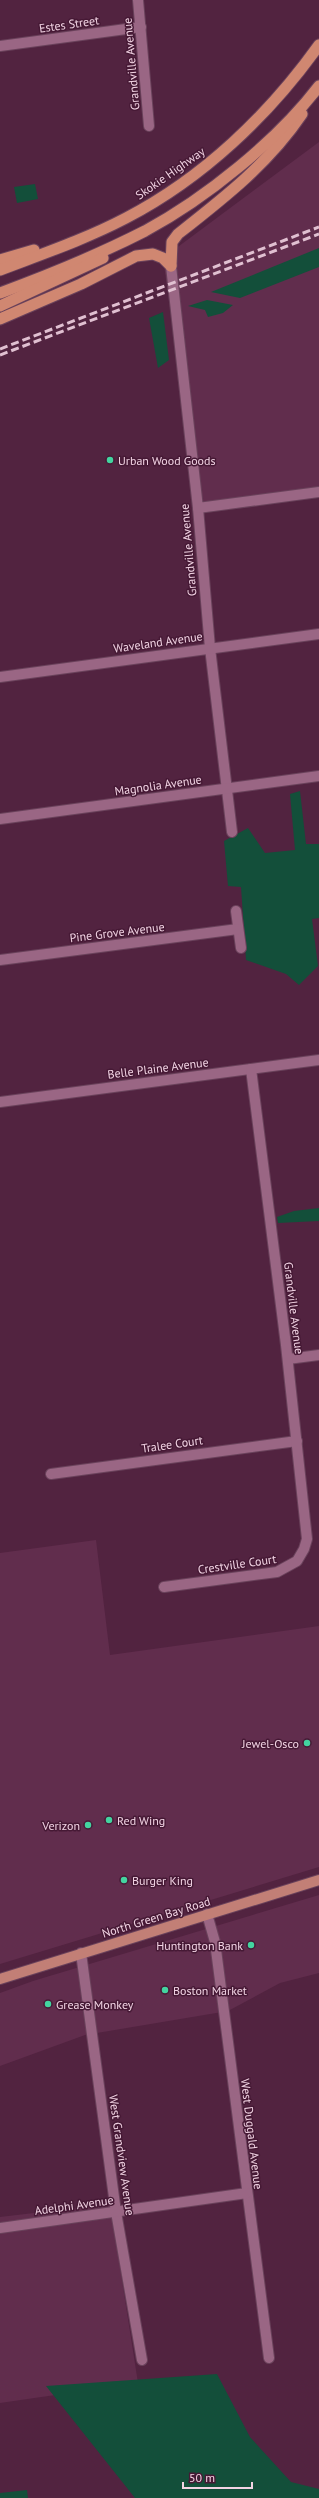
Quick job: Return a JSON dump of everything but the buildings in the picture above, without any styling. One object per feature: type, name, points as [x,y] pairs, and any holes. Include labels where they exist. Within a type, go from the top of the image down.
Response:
[{"type":"highway","name":"Skokie Highway","points":[[0,270],[94,234],[127,218],[158,199],[225,149],[269,106],[319,45]]},
{"type":"highway","points":[[0,306],[83,269],[115,252],[240,166],[285,125],[319,88]]},
{"type":"highway","points":[[171,266],[172,242],[178,234],[264,162],[288,135],[319,88]]},
{"type":"highway","points":[[0,293],[72,265],[146,230]]},
{"type":"highway","points":[[0,260],[94,234]]},
{"type":"highway","points":[[0,319],[81,284],[136,256],[153,254],[163,258],[171,266]]},
{"type":"main road","name":"North Green Bay Road","points":[[0,1979],[319,1880]]},
{"type":"street","name":"Grandville Avenue","points":[[138,0],[149,126]]},
{"type":"street","name":"Estes Street","points":[[0,46],[141,27]]},
{"type":"street","name":"Grandville Avenue","points":[[171,266],[198,508],[210,648],[232,832]]},
{"type":"street","points":[[198,508],[319,492]]},
{"type":"street","name":"Waveland Avenue","points":[[0,677],[319,634]]},
{"type":"street","name":"Magnolia Avenue","points":[[0,819],[319,776]]},
{"type":"street","points":[[236,911],[241,948]]},
{"type":"street","name":"Pine Grove Avenue","points":[[0,960],[238,929]]},
{"type":"street","name":"Belle Plaine Avenue","points":[[0,1102],[319,1060]]},
{"type":"street","name":"Grandville Avenue","points":[[251,1069],[288,1359],[307,1533],[304,1549]]},
{"type":"street","points":[[288,1359],[319,1355]]},
{"type":"street","name":"Tralee Court","points":[[50,1474],[297,1441]]},
{"type":"street","name":"Crestville Court","points":[[164,1587],[277,1572],[297,1561],[304,1549]]},
{"type":"street","name":"West Duggald Avenue","points":[[207,1914],[215,1942],[269,2358]]},
{"type":"street","name":"West Grandview Avenue","points":[[81,1953],[116,2212],[142,2360]]},
{"type":"street","name":"Adelphi Avenue","points":[[0,2228],[247,2193]]},
{"type":"shaded area","points":[[319,142],[319,492],[198,508],[163,258]]},
{"type":"shaded area","points":[[96,1540],[110,1655],[319,1626],[319,1867],[0,1964],[0,1553]]},
{"type":"shaded area","points":[[319,1895],[319,1973],[280,1983],[228,2011],[85,2035],[0,2066],[0,1993],[33,1981]]},
{"type":"shaded area","points":[[110,2204],[138,2383],[0,2403],[0,2217]]},
{"type":"green space","points":[[35,184],[38,199],[17,203],[14,187]]},
{"type":"green space","points":[[319,248],[319,267],[240,298],[211,292]]},
{"type":"green space","points":[[207,300],[233,305],[223,313],[208,317],[205,310],[188,306]]},
{"type":"green space","points":[[163,312],[169,360],[158,368],[149,318]]},
{"type":"green space","points":[[300,791],[306,844],[319,844],[319,918],[312,919],[318,966],[299,985],[286,974],[246,960],[241,887],[228,886],[224,841],[248,828],[265,853],[295,850],[290,794]]},
{"type":"green space","points":[[319,1208],[319,1221],[278,1223],[277,1217],[294,1211]]},
{"type":"green space","points":[[217,2374],[250,2437],[291,2482],[319,2489],[319,2498],[135,2498],[46,2386]]},
{"type":"green space","points":[[27,2490],[28,2498],[0,2498],[0,2493]]},
{"type":"railway","points":[[0,349],[319,227]]},
{"type":"railway","points":[[0,355],[319,234]]},
{"type":"place","name":"Urban Wood Goods","points":[[110,460]]},
{"type":"place","name":"Jewel-Osco","points":[[307,1743]]},
{"type":"place","name":"Red Wing","points":[[109,1820]]},
{"type":"place","name":"Verizon","points":[[88,1825]]},
{"type":"place","name":"Burger King","points":[[124,1880]]},
{"type":"place","name":"Huntington Bank","points":[[251,1945]]},
{"type":"place","name":"Boston Market","points":[[165,1990]]},
{"type":"place","name":"Grease Monkey","points":[[48,2004]]}]
